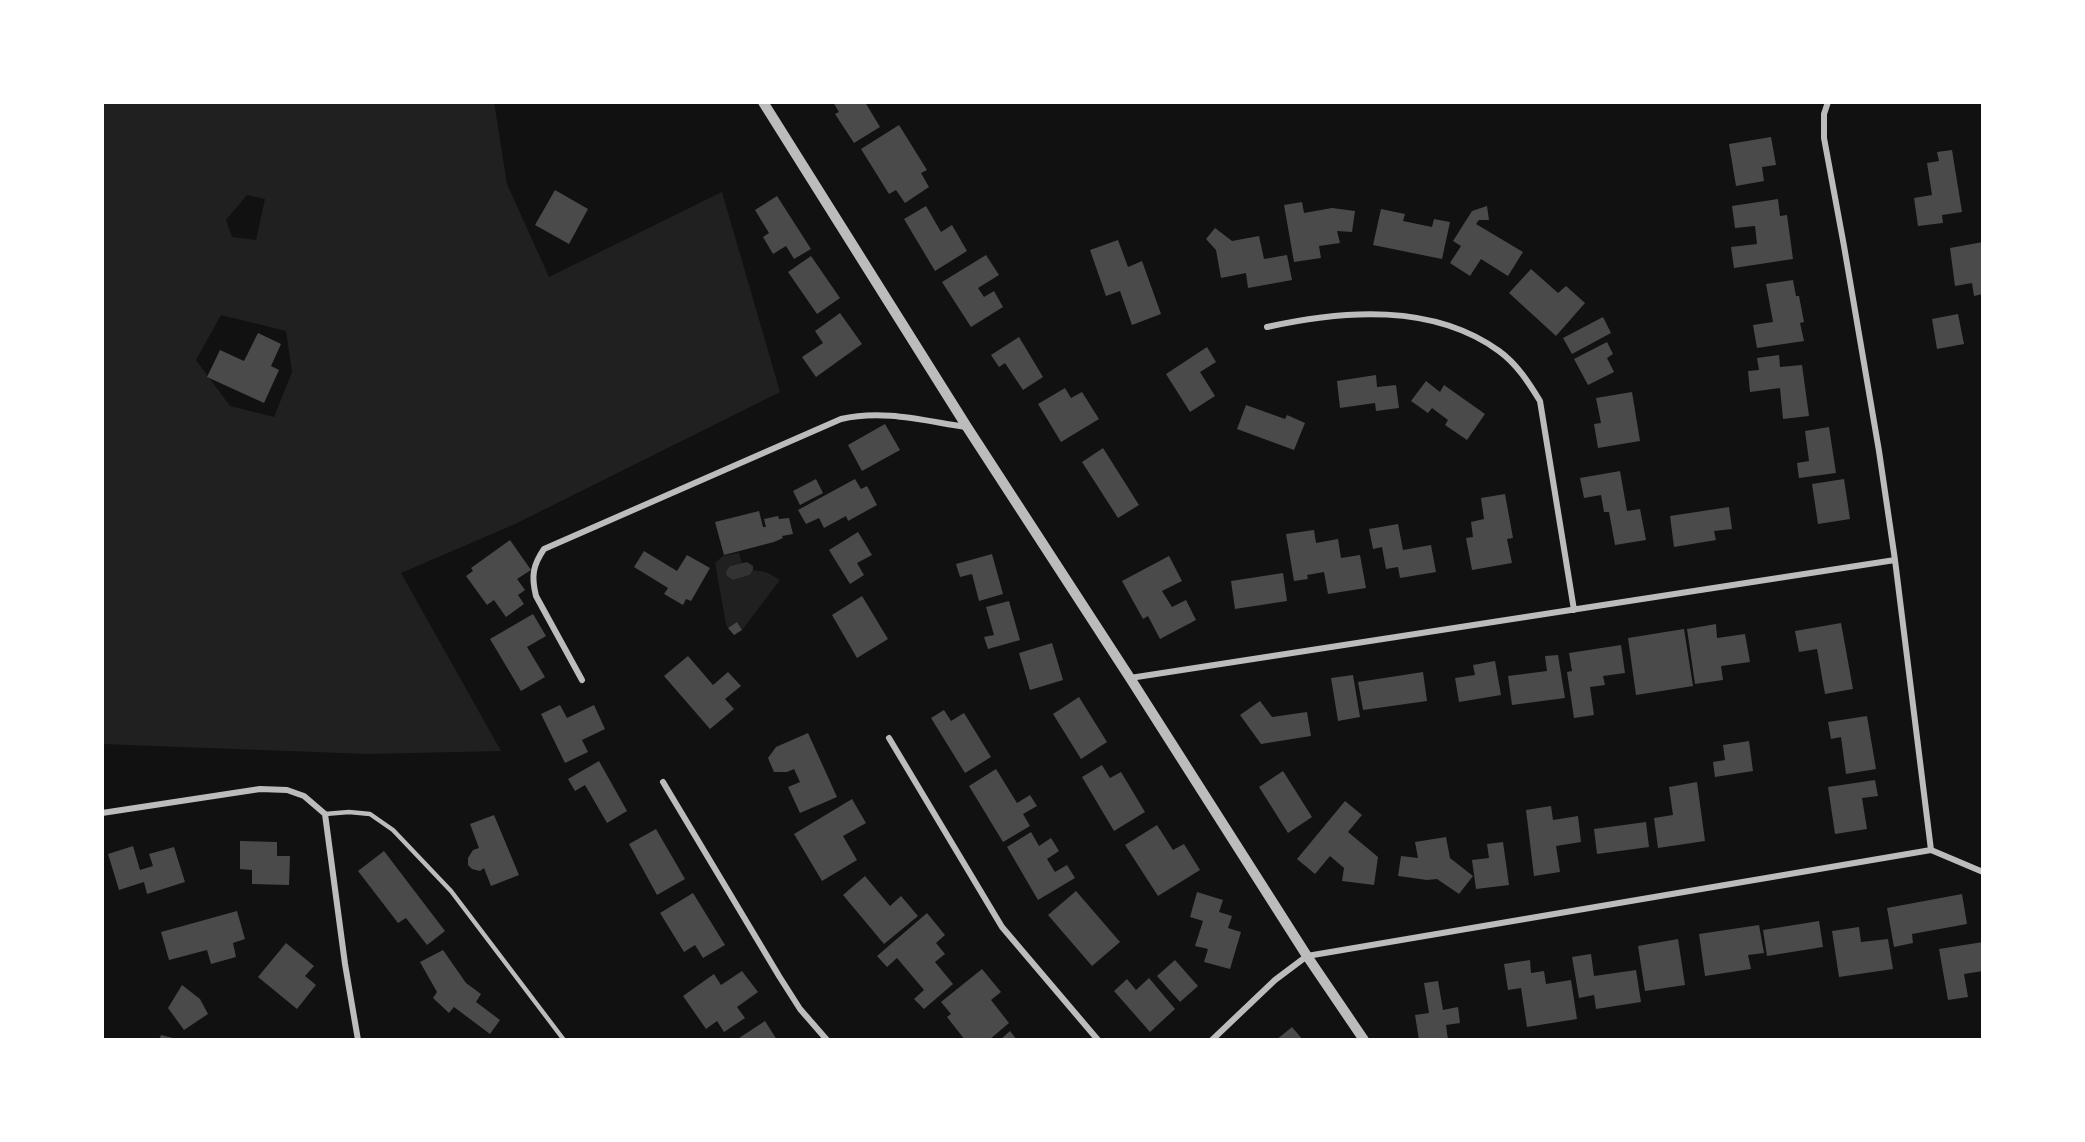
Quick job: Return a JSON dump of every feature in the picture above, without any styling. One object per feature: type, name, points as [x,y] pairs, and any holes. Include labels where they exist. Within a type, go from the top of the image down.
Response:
[{"type":"street","points":[[763,102],[967,427],[1307,956],[1364,1040]]},
{"type":"street","points":[[1828,102],[1824,114],[1824,138],[1848,269],[1895,560],[1931,850]]},
{"type":"street","points":[[1267,327],[1327,316],[1399,315],[1439,323],[1472,334],[1501,352],[1526,377],[1540,401],[1574,610]]},
{"type":"street","points":[[582,680],[541,605],[533,583],[532,570],[544,549],[841,419],[862,414],[882,414],[967,427]]},
{"type":"street","points":[[1130,678],[1895,560]]},
{"type":"street","points":[[889,738],[1002,927],[1098,1040]]},
{"type":"street","points":[[663,783],[794,1000],[826,1040]]},
{"type":"street","points":[[102,813],[260,789],[287,790],[304,796],[325,814],[345,964],[358,1040]]},
{"type":"street","points":[[1212,1040],[1275,980],[1307,956],[1931,850],[1983,872]]},
{"type":"lane","points":[[325,814],[349,812],[370,814],[393,830],[451,891],[564,1040]]},
{"type":"shaded area","points":[[102,102],[494,102],[507,184],[549,277],[722,192],[780,392],[515,524],[401,573],[501,751],[368,754],[102,744]],"holes":[[[247,195],[265,199],[256,240],[232,237],[226,220]],[[221,315],[286,331],[292,372],[274,417],[230,406],[196,360]]]},
{"type":"shaded area","points":[[739,553],[742,563],[730,566],[727,576],[734,580],[750,575],[753,570],[766,572],[780,580],[742,630],[737,622],[728,628],[726,624],[715,563],[723,556]]},
{"type":"shaded area","points":[[747,562],[753,566],[750,575],[733,580],[727,576],[726,572],[730,566]]},
{"type":"building","points":[[833,102],[865,102],[880,127],[854,143],[835,114],[839,112]]},
{"type":"building","points":[[899,125],[927,170],[921,173],[929,187],[905,203],[896,190],[889,194],[861,149]]},
{"type":"building","points":[[1771,137],[1776,165],[1762,167],[1764,181],[1736,186],[1729,144]]},
{"type":"building","points":[[1952,150],[1962,212],[1942,215],[1943,223],[1918,226],[1914,198],[1932,195],[1927,163],[1939,161],[1937,152]]},
{"type":"building","points":[[555,190],[588,209],[569,244],[535,225]]},
{"type":"building","points":[[777,196],[811,249],[794,259],[786,246],[773,254],[763,237],[769,233],[755,210]]},
{"type":"building","points":[[1778,199],[1780,216],[1787,215],[1793,259],[1734,268],[1731,247],[1757,244],[1755,226],[1735,228],[1732,206]]},
{"type":"building","points":[[1302,202],[1304,213],[1332,208],[1355,211],[1352,232],[1337,231],[1340,243],[1319,246],[1321,258],[1294,262],[1284,205]]},
{"type":"building","points":[[926,206],[941,232],[952,225],[967,251],[935,271],[904,219]]},
{"type":"building","points":[[1487,206],[1489,220],[1479,220],[1476,224],[1523,252],[1508,276],[1481,259],[1470,276],[1450,263],[1461,246],[1453,241],[1472,211]]},
{"type":"building","points":[[1381,209],[1405,214],[1403,221],[1432,227],[1434,219],[1450,222],[1442,259],[1373,245]]},
{"type":"building","points":[[1215,228],[1232,241],[1259,236],[1264,259],[1287,255],[1292,280],[1248,288],[1246,273],[1221,278],[1216,250],[1206,239]]},
{"type":"building","points":[[1118,240],[1128,267],[1142,261],[1161,314],[1132,325],[1120,291],[1106,296],[1090,250]]},
{"type":"building","points":[[1983,242],[1983,294],[1974,296],[1972,283],[1955,286],[1950,248]]},
{"type":"building","points":[[986,255],[999,275],[978,288],[984,297],[994,291],[1003,307],[971,327],[942,282]]},
{"type":"building","points":[[811,256],[840,298],[817,314],[788,272]]},
{"type":"building","points":[[1531,269],[1558,293],[1566,286],[1585,303],[1556,336],[1509,293]]},
{"type":"building","points":[[1793,280],[1804,322],[1800,323],[1804,341],[1757,348],[1753,325],[1773,322],[1766,284]]},
{"type":"building","points":[[840,313],[862,344],[816,377],[802,357],[823,343],[815,331]]},
{"type":"building","points":[[1958,314],[1964,344],[1937,349],[1932,319]]},
{"type":"building","points":[[1603,317],[1611,333],[1572,354],[1563,338]]},
{"type":"building","points":[[258,333],[281,344],[271,366],[279,370],[264,403],[207,377],[220,350],[244,361]]},
{"type":"building","points":[[1019,337],[1043,377],[1023,390],[1005,363],[999,367],[991,355]]},
{"type":"building","points":[[1607,342],[1613,354],[1607,358],[1614,372],[1588,385],[1574,359]]},
{"type":"building","points":[[1207,347],[1216,362],[1200,372],[1215,396],[1190,412],[1166,374]]},
{"type":"building","points":[[1779,355],[1780,367],[1802,365],[1809,416],[1783,419],[1780,388],[1750,392],[1748,371],[1759,370],[1757,358]]},
{"type":"building","points":[[1376,375],[1377,387],[1396,385],[1399,408],[1376,411],[1375,403],[1340,408],[1337,381]]},
{"type":"building","points":[[1426,381],[1440,392],[1444,385],[1485,414],[1467,440],[1445,425],[1448,420],[1432,408],[1428,413],[1411,401]]},
{"type":"building","points":[[1065,388],[1071,398],[1082,392],[1099,419],[1061,442],[1038,404]]},
{"type":"building","points":[[1632,392],[1640,441],[1598,448],[1594,424],[1601,423],[1596,398]]},
{"type":"building","points":[[1246,405],[1285,419],[1287,415],[1305,423],[1294,450],[1237,429]]},
{"type":"building","points":[[885,424],[900,450],[862,471],[848,445]]},
{"type":"building","points":[[1829,427],[1836,473],[1799,478],[1797,463],[1809,461],[1805,431]]},
{"type":"building","points":[[1103,448],[1139,505],[1118,518],[1082,462]]},
{"type":"building","points":[[1620,471],[1627,511],[1640,509],[1646,540],[1615,545],[1609,512],[1604,512],[1601,495],[1584,498],[1580,478]]},
{"type":"building","points":[[816,479],[823,493],[800,505],[793,491]]},
{"type":"building","points":[[855,479],[861,489],[867,486],[877,505],[848,521],[846,516],[824,528],[819,518],[806,524],[798,510]]},
{"type":"building","points":[[1844,479],[1850,519],[1818,524],[1812,484]]},
{"type":"building","points":[[1505,494],[1513,538],[1507,539],[1512,563],[1472,570],[1466,538],[1473,537],[1471,522],[1484,519],[1481,498]]},
{"type":"building","points":[[1729,507],[1732,529],[1714,531],[1716,540],[1674,547],[1670,516]]},
{"type":"building","points":[[759,511],[763,527],[766,527],[764,519],[778,516],[779,519],[789,518],[793,534],[782,536],[783,538],[774,542],[724,555],[715,522]]},
{"type":"building","points":[[1398,524],[1403,550],[1431,545],[1436,572],[1400,578],[1398,567],[1386,569],[1382,547],[1373,549],[1369,529]]},
{"type":"building","points":[[1314,530],[1316,543],[1338,539],[1341,558],[1360,555],[1366,588],[1328,594],[1324,572],[1307,575],[1308,579],[1294,581],[1286,534]]},
{"type":"building","points":[[858,532],[872,555],[857,563],[864,575],[850,584],[829,550]]},
{"type":"building","points":[[510,540],[531,570],[517,579],[525,590],[518,595],[524,604],[506,617],[494,600],[487,605],[466,576],[473,571],[471,568]]},
{"type":"building","points":[[644,551],[677,571],[687,555],[710,568],[691,601],[686,599],[683,605],[664,594],[668,588],[634,567]]},
{"type":"building","points":[[992,554],[1003,594],[979,601],[972,574],[960,577],[956,564]]},
{"type":"building","points":[[1169,556],[1182,581],[1162,591],[1172,607],[1186,600],[1196,620],[1160,639],[1148,616],[1143,619],[1122,581]]},
{"type":"building","points":[[1283,573],[1287,601],[1235,609],[1231,581]]},
{"type":"building","points":[[862,596],[888,639],[857,658],[832,615]]},
{"type":"building","points":[[1009,601],[1020,640],[988,649],[984,637],[994,635],[986,607]]},
{"type":"building","points":[[533,614],[546,636],[527,647],[545,677],[521,691],[490,639]]},
{"type":"building","points":[[737,622],[742,630],[734,635],[728,628]]},
{"type":"building","points":[[1841,623],[1853,689],[1825,694],[1817,649],[1799,652],[1795,631]]},
{"type":"building","points":[[1716,624],[1717,638],[1745,634],[1750,662],[1721,666],[1723,680],[1695,684],[1687,629]]},
{"type":"building","points":[[1684,629],[1693,686],[1636,695],[1628,638]]},
{"type":"building","points":[[1052,643],[1063,680],[1030,690],[1019,653]]},
{"type":"building","points":[[1621,645],[1625,673],[1603,676],[1605,685],[1590,687],[1594,715],[1574,718],[1567,672],[1572,671],[1569,653]]},
{"type":"building","points":[[1558,655],[1565,698],[1512,705],[1508,676],[1547,671],[1545,656]]},
{"type":"building","points":[[688,656],[713,685],[728,672],[741,686],[725,699],[734,709],[710,729],[664,676]]},
{"type":"building","points":[[1495,661],[1501,695],[1459,702],[1455,678],[1475,675],[1473,665]]},
{"type":"building","points":[[1423,672],[1427,701],[1363,710],[1358,682]]},
{"type":"building","points":[[1353,675],[1360,717],[1338,721],[1331,678]]},
{"type":"building","points":[[1079,697],[1107,742],[1081,759],[1053,714]]},
{"type":"building","points":[[1260,701],[1272,717],[1307,712],[1311,736],[1261,744],[1240,715]]},
{"type":"building","points":[[560,705],[567,718],[594,705],[605,729],[582,740],[588,752],[565,763],[541,714]]},
{"type":"building","points":[[944,710],[951,721],[964,713],[991,757],[965,773],[931,718]]},
{"type":"building","points":[[1867,716],[1876,769],[1846,774],[1841,737],[1831,739],[1828,722]]},
{"type":"building","points":[[808,733],[837,797],[800,813],[788,787],[800,782],[794,769],[787,772],[774,772],[768,758],[776,747]]},
{"type":"building","points":[[1749,741],[1753,771],[1715,777],[1713,762],[1725,760],[1723,745]]},
{"type":"building","points":[[599,761],[627,811],[607,823],[585,785],[575,791],[568,779]]},
{"type":"building","points":[[1102,765],[1110,778],[1121,772],[1145,812],[1114,831],[1082,777]]},
{"type":"building","points":[[996,769],[1017,803],[1030,795],[1037,806],[1023,814],[1030,826],[1003,842],[969,786]]},
{"type":"building","points":[[1283,771],[1312,817],[1288,833],[1259,787]]},
{"type":"building","points":[[1875,780],[1878,796],[1862,798],[1867,829],[1835,834],[1828,787]]},
{"type":"building","points":[[1697,782],[1705,841],[1658,848],[1654,818],[1673,815],[1669,787]]},
{"type":"building","points":[[852,799],[866,823],[843,836],[857,860],[822,881],[794,834]]},
{"type":"building","points":[[1345,801],[1362,815],[1348,832],[1378,857],[1374,885],[1342,881],[1344,868],[1330,856],[1315,874],[1297,859]]},
{"type":"building","points":[[1551,806],[1553,820],[1578,816],[1581,842],[1556,846],[1560,872],[1534,876],[1526,810]]},
{"type":"building","points":[[494,815],[519,875],[491,886],[484,868],[480,871],[472,869],[468,865],[468,858],[473,850],[479,848],[470,824]]},
{"type":"building","points":[[1646,822],[1649,847],[1597,854],[1594,829]]},
{"type":"building","points":[[1157,825],[1173,850],[1184,844],[1200,870],[1158,896],[1125,845]]},
{"type":"building","points":[[656,829],[685,879],[657,895],[629,844]]},
{"type":"building","points":[[1031,832],[1039,846],[1051,838],[1059,851],[1047,859],[1055,872],[1067,865],[1075,878],[1038,900],[1007,847]]},
{"type":"building","points":[[1446,837],[1450,858],[1473,876],[1459,894],[1437,879],[1398,876],[1401,856],[1418,858],[1415,842]]},
{"type":"building","points":[[240,841],[277,842],[277,856],[290,856],[289,885],[252,884],[252,870],[240,869]]},
{"type":"building","points":[[1503,842],[1509,885],[1476,889],[1472,860],[1489,858],[1487,844]]},
{"type":"building","points":[[133,846],[140,870],[153,866],[149,854],[174,847],[185,882],[147,894],[144,882],[119,890],[108,854]]},
{"type":"building","points":[[384,851],[445,931],[427,945],[406,918],[398,923],[358,871]]},
{"type":"building","points":[[865,876],[890,906],[901,896],[918,916],[884,944],[843,895]]},
{"type":"building","points":[[1076,891],[1120,942],[1092,966],[1048,915]]},
{"type":"building","points":[[1197,892],[1223,900],[1219,912],[1232,916],[1228,928],[1241,932],[1230,969],[1204,962],[1208,949],[1195,946],[1203,921],[1190,917]]},
{"type":"building","points":[[693,893],[725,945],[703,958],[695,945],[684,952],[660,913]]},
{"type":"building","points":[[1962,894],[1967,924],[1912,934],[1913,943],[1894,947],[1887,908]]},
{"type":"building","points":[[237,911],[245,939],[233,943],[236,957],[211,964],[207,950],[169,960],[161,932]]},
{"type":"building","points":[[927,913],[945,935],[936,943],[945,954],[935,962],[953,984],[924,1009],[914,999],[924,990],[897,958],[887,967],[877,956]]},
{"type":"building","points":[[1819,921],[1823,947],[1767,956],[1763,930]]},
{"type":"building","points":[[1759,925],[1764,953],[1748,955],[1751,969],[1705,976],[1699,934]]},
{"type":"building","points":[[1859,927],[1861,942],[1888,939],[1893,969],[1839,977],[1832,931]]},
{"type":"building","points":[[1678,939],[1685,985],[1645,991],[1638,946]]},
{"type":"building","points":[[1983,942],[1983,971],[1964,974],[1968,997],[1948,1000],[1939,949]]},
{"type":"building","points":[[286,943],[314,966],[305,976],[316,985],[297,1009],[258,977]]},
{"type":"building","points":[[443,950],[466,983],[481,994],[476,1002],[500,1020],[490,1034],[454,1007],[449,1013],[433,998],[437,992],[420,962]]},
{"type":"building","points":[[1591,954],[1594,976],[1636,970],[1641,1002],[1596,1009],[1594,995],[1579,998],[1572,957]]},
{"type":"building","points":[[1175,960],[1198,986],[1180,1002],[1157,976]]},
{"type":"building","points":[[1530,960],[1531,973],[1544,971],[1546,984],[1571,980],[1577,1019],[1527,1027],[1521,988],[1508,990],[1504,964]]},
{"type":"building","points":[[982,969],[1001,992],[991,1000],[1009,1023],[989,1040],[965,1040],[947,1017],[951,1014],[941,1002]]},
{"type":"building","points":[[742,971],[758,992],[737,1007],[745,1018],[724,1032],[717,1021],[706,1029],[683,996],[714,974],[721,985]]},
{"type":"building","points":[[1149,978],[1175,1009],[1150,1032],[1114,991],[1127,979],[1136,990]]},
{"type":"building","points":[[1438,981],[1443,1010],[1458,1007],[1460,1023],[1446,1025],[1448,1040],[1419,1040],[1415,1015],[1429,1013],[1424,983]]},
{"type":"building","points":[[182,985],[200,999],[208,1014],[184,1030],[168,1008]]},
{"type":"building","points":[[765,1021],[777,1040],[736,1040]]},
{"type":"building","points":[[1292,1027],[1303,1040],[1276,1040]]},
{"type":"building","points":[[1010,1031],[1017,1040],[1000,1040]]},
{"type":"building","points":[[161,1035],[177,1039],[177,1040],[159,1040]]}]
